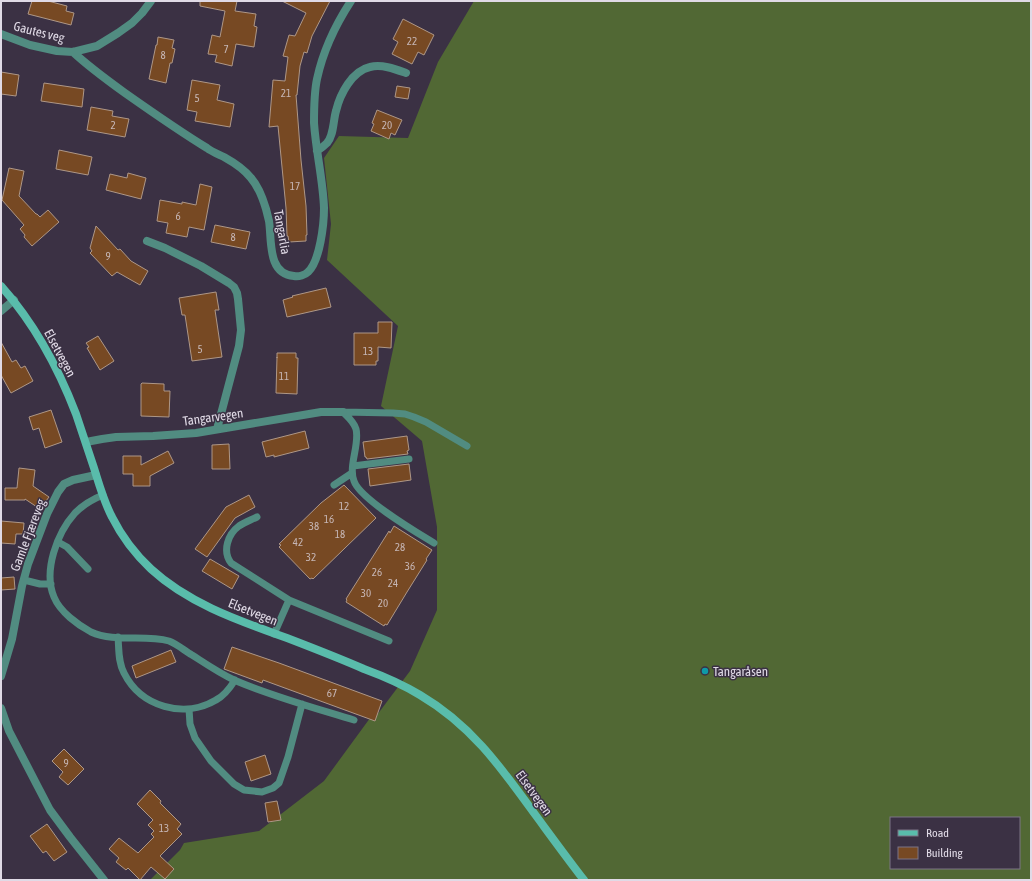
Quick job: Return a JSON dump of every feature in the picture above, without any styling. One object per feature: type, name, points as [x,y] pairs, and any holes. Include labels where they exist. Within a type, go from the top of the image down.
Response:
[{"type":"main road","name":"Elsetvegen","points":[[1,286],[14,300],[36,332],[56,369],[86,442],[103,495],[122,535],[134,552],[169,584],[187,595],[240,621],[398,682],[419,694],[450,716],[497,762],[584,880]]},
{"type":"street","name":"Gautes veg","points":[[1,34],[30,45],[57,51],[73,52],[97,46],[118,33],[142,13],[151,1]]},
{"type":"street","name":"Tangarlia","points":[[73,52],[100,74],[164,120],[209,150],[240,167],[251,177],[264,202],[269,221],[272,256],[276,265],[284,274],[302,276],[308,273],[317,257],[323,227],[324,208],[314,123],[317,80],[322,60],[332,36],[342,15],[352,1]]},
{"type":"street","points":[[317,151],[330,139],[338,100],[351,80],[360,72],[370,67],[381,66],[406,73]]},
{"type":"street","points":[[147,241],[165,248],[201,266],[229,283],[237,292],[241,330],[239,346],[217,429]]},
{"type":"street","points":[[1,311],[14,300]]},
{"type":"street","name":"Tangarvegen","points":[[86,442],[102,438],[189,433],[321,412],[343,412]]},
{"type":"street","name":"Gamle Fjæreveg","points":[[1,676],[12,639],[28,564],[47,514],[58,492],[64,484],[73,480],[96,475]]},
{"type":"street","points":[[1,708],[9,731],[50,810],[104,880]]},
{"type":"lane","points":[[343,412],[405,414],[426,422],[467,446]]},
{"type":"lane","points":[[343,412],[356,429],[353,470],[354,482],[359,489],[386,512],[434,543]]},
{"type":"lane","points":[[334,485],[353,470],[409,459]]},
{"type":"lane","points":[[103,495],[93,500],[76,513],[65,528],[52,557],[51,584],[54,598],[64,612],[76,623],[92,632],[105,636],[154,639],[170,642],[216,671],[235,680],[302,704],[354,720]]},
{"type":"lane","points":[[257,517],[240,525],[229,539],[226,547],[228,558],[232,563],[289,600],[389,641]]},
{"type":"lane","points":[[58,542],[67,548],[88,569]]},
{"type":"lane","points":[[24,580],[40,584],[51,584]]},
{"type":"lane","points":[[274,634],[289,600]]},
{"type":"lane","points":[[118,637],[119,656],[123,672],[131,685],[144,697],[160,706],[172,709],[189,709],[206,705],[217,700],[228,691],[235,680]]},
{"type":"lane","points":[[189,709],[190,724],[195,738],[212,761],[234,784],[244,790],[262,792],[273,788],[279,783],[288,757],[302,704]]},
{"type":"green space","points":[[474,1],[1031,1],[1031,880],[150,880],[180,850],[184,843],[259,831],[324,781],[373,714],[374,719],[410,671],[437,610],[437,527],[422,441],[381,406],[398,326],[327,260],[331,224],[324,158],[339,136],[408,138],[438,62]]},
{"type":"building","points":[[32,1],[48,1],[67,6],[66,11],[74,13],[71,25],[28,14]]},
{"type":"building","points":[[200,1],[237,1],[235,11],[256,14],[254,26],[257,27],[254,47],[236,44],[232,66],[215,62],[217,55],[208,54],[212,35],[220,37],[225,11],[200,6]]},
{"type":"building","points":[[282,1],[330,1],[312,36],[307,53],[304,52],[300,66],[296,95],[306,206],[306,241],[289,242],[287,236],[286,208],[278,126],[269,127],[273,80],[285,81],[288,57],[283,56],[289,35],[295,36],[306,13]]},
{"type":"building","points":[[403,19],[434,35],[424,55],[418,52],[412,64],[392,54],[398,42],[393,39]]},
{"type":"building","points":[[158,37],[174,40],[172,48],[175,49],[172,63],[170,63],[166,83],[149,79]]},
{"type":"building","points":[[1,72],[19,75],[16,96],[1,94]]},
{"type":"building","points":[[192,80],[220,85],[217,100],[234,104],[230,127],[195,121],[197,112],[187,110]]},
{"type":"building","points":[[44,83],[84,89],[82,107],[41,101]]},
{"type":"building","points":[[397,86],[410,88],[408,99],[395,97]]},
{"type":"building","points":[[91,107],[113,111],[112,116],[129,119],[125,137],[87,130]]},
{"type":"building","points":[[377,110],[402,120],[395,135],[391,133],[389,139],[371,131],[374,124],[372,123]]},
{"type":"building","points":[[59,150],[92,157],[88,175],[56,169]]},
{"type":"building","points":[[9,168],[24,171],[19,196],[40,217],[48,210],[59,222],[32,246],[24,237],[25,235],[20,229],[24,225],[2,200]]},
{"type":"building","points":[[128,173],[146,178],[141,199],[106,190],[110,174],[127,178]]},
{"type":"building","points":[[200,184],[212,187],[204,230],[189,227],[187,237],[166,233],[168,223],[157,221],[160,200],[196,205]]},
{"type":"building","points":[[215,225],[250,232],[246,249],[211,242]]},
{"type":"building","points":[[96,226],[118,250],[120,249],[131,261],[148,271],[140,285],[117,272],[112,276],[90,253],[92,251],[90,248]]},
{"type":"building","points":[[326,288],[331,307],[287,317],[283,300],[293,297],[292,296]]},
{"type":"building","points":[[216,292],[219,310],[215,310],[222,357],[192,361],[185,315],[182,315],[179,298]]},
{"type":"building","points":[[378,322],[392,322],[391,348],[378,347],[378,361],[376,361],[376,365],[354,365],[354,333],[378,333]]},
{"type":"building","points":[[98,336],[114,361],[100,370],[87,348],[89,347],[86,343]]},
{"type":"building","points":[[1,342],[12,362],[16,360],[21,368],[25,366],[33,381],[11,393],[1,375]]},
{"type":"building","points":[[277,353],[296,353],[296,358],[298,358],[297,394],[276,393]]},
{"type":"building","points":[[142,383],[164,384],[164,391],[170,391],[169,417],[141,416]]},
{"type":"building","points":[[51,410],[62,442],[45,448],[39,428],[33,430],[29,417]]},
{"type":"building","points":[[305,431],[309,448],[274,457],[274,455],[266,457],[262,442]]},
{"type":"building","points":[[407,436],[409,450],[407,451],[408,454],[367,459],[365,457],[363,442]]},
{"type":"building","points":[[229,444],[230,469],[212,469],[212,445]]},
{"type":"building","points":[[168,451],[174,463],[150,476],[150,486],[133,486],[133,474],[123,474],[123,456],[141,456],[141,465]]},
{"type":"building","points":[[409,464],[411,480],[370,486],[368,469]]},
{"type":"building","points":[[19,468],[35,470],[33,486],[49,497],[40,509],[25,499],[5,500],[5,488],[17,488]]},
{"type":"building","points":[[344,485],[376,518],[313,579],[310,579],[279,547],[281,545],[279,544],[321,503]]},
{"type":"building","points":[[249,495],[255,507],[235,518],[207,557],[195,549],[226,507]]},
{"type":"building","points":[[1,521],[24,523],[23,534],[16,534],[15,544],[1,543]]},
{"type":"building","points":[[394,526],[432,550],[387,625],[385,624],[384,626],[346,602],[346,599],[389,531],[390,533]]},
{"type":"building","points":[[210,559],[239,576],[232,589],[202,571]]},
{"type":"building","points":[[14,577],[15,589],[1,590],[1,578]]},
{"type":"building","points":[[232,647],[382,701],[375,721],[263,680],[262,683],[224,669]]},
{"type":"building","points":[[171,650],[176,662],[136,678],[132,666]]},
{"type":"building","points":[[64,749],[84,769],[68,785],[59,777],[63,772],[52,761]]},
{"type":"building","points":[[265,755],[271,774],[251,781],[245,762]]},
{"type":"building","points":[[150,790],[161,801],[160,803],[181,824],[177,829],[182,834],[160,856],[174,869],[165,879],[151,867],[140,880],[128,868],[126,870],[116,862],[119,858],[109,849],[119,838],[138,853],[154,837],[151,834],[154,831],[148,825],[153,820],[137,804]]},
{"type":"building","points":[[277,801],[281,820],[268,822],[265,803]]},
{"type":"building","points":[[47,824],[67,852],[54,861],[46,851],[43,853],[30,836]]},
{"type":"place","name":"Tangaråsen","points":[[705,671]]}]
